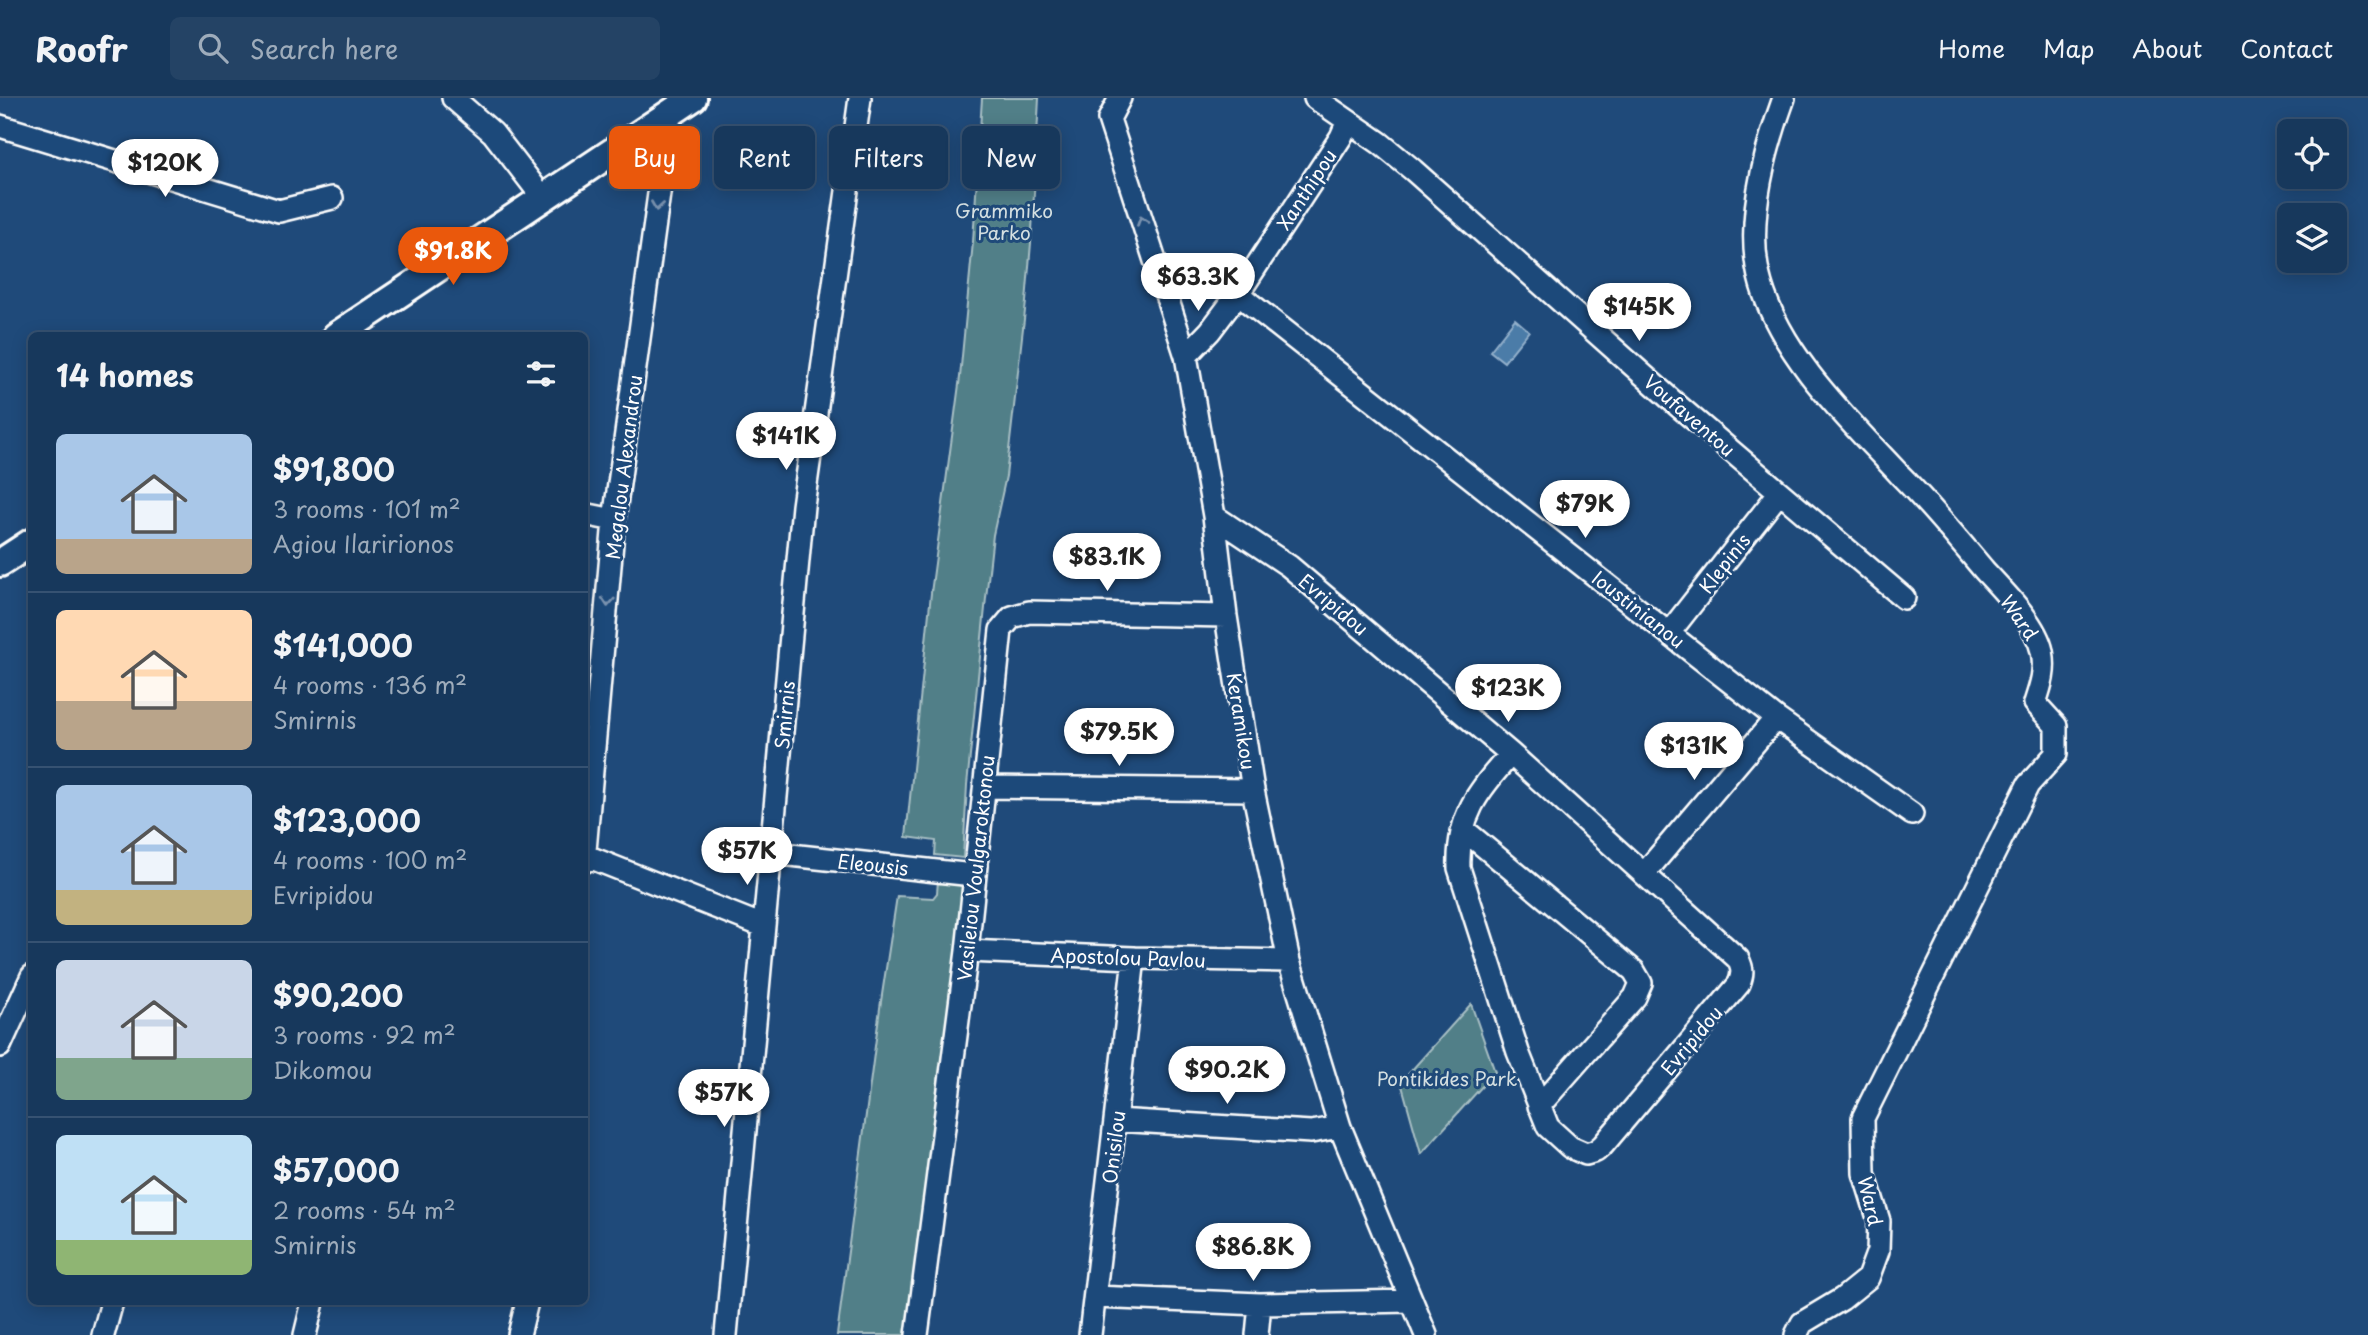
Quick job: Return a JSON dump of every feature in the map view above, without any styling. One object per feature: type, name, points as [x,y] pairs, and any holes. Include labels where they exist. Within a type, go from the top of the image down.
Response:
[{"type":"street","points":[[453,98],[493,132],[544,199]]},
{"type":"street","points":[[342,332],[693,98]]},
{"type":"street","name":"Smirnis","points":[[726,1335],[803,506],[860,98]]},
{"type":"street","name":"Keramikou","points":[[1120,98],[1109,119],[1186,356],[1214,516],[1226,616],[1253,790],[1289,961],[1340,1127],[1426,1335]]},
{"type":"street","name":"Voufaventou","points":[[1315,98],[1413,170],[1779,493],[1904,598]]},
{"type":"street","name":"Ward","points":[[1784,98],[1773,128],[1761,177],[1755,254],[1761,285],[1775,317],[1806,370],[1862,437],[1931,508],[2009,598],[2035,634],[2042,650],[2044,673],[2035,703],[2056,726],[2056,754],[2028,785],[1863,1118],[1864,1173],[1879,1221],[1878,1251],[1868,1278],[1842,1299],[1802,1323],[1796,1335]]},
{"type":"street","name":"Megalou Alexandrou","points":[[588,820],[614,520],[670,114]]},
{"type":"street","name":"Xanthipou","points":[[1186,356],[1202,342],[1238,293],[1341,137],[1348,121]]},
{"type":"street","points":[[0,126],[279,211],[332,198]]},
{"type":"street","name":"Ioustinianou","points":[[1238,293],[1776,718],[1912,814]]},
{"type":"street","name":"Klepinis","points":[[1669,633],[1779,493]]},
{"type":"street","points":[[588,515],[614,520]]},
{"type":"street","name":"Evripidou","points":[[1214,516],[1289,566],[1511,754],[1738,959],[1742,968],[1739,984],[1596,1151],[1586,1154],[1570,1147],[1548,1127],[1518,1052],[1461,881],[1458,857],[1470,806],[1482,787],[1511,754]]},
{"type":"street","points":[[0,563],[28,545]]},
{"type":"street","name":"Vasileiou Voulgaroktonou","points":[[917,1335],[967,951],[999,640],[1005,623],[1012,617],[1029,612],[1226,616]]},
{"type":"street","points":[[1644,874],[1776,718]]},
{"type":"street","points":[[985,788],[1253,790]]},
{"type":"street","points":[[1463,829],[1634,971],[1641,984],[1635,997],[1539,1107]]},
{"type":"street","name":"Eleousis","points":[[772,853],[973,875]]},
{"type":"street","points":[[588,856],[763,926]]},
{"type":"street","name":"Apostolou Pavlou","points":[[967,951],[1289,961]]},
{"type":"street","name":"Onisilou","points":[[1090,1335],[1134,958]]},
{"type":"street","points":[[0,1046],[28,990]]},
{"type":"street","points":[[1116,1120],[1311,1132],[1340,1127]]},
{"type":"street","points":[[1095,1297],[1260,1304],[1411,1301]]},
{"type":"street","points":[[1257,1335],[1260,1304]]},
{"type":"street","points":[[103,1335],[110,1305]]},
{"type":"street","points":[[305,1335],[312,1305]]},
{"type":"street","points":[[519,1335],[526,1305]]},
{"type":"green space","name":"Grammiko Parko","points":[[982,98],[1039,98],[1038,126],[980,126]]},
{"type":"green space","name":"Grammiko Parko","points":[[976,189],[1034,189],[1026,302],[1006,476],[993,535],[967,785],[963,858],[935,855],[936,841],[906,837],[931,593],[960,377]]},
{"type":"green space","points":[[938,881],[954,882],[964,888],[907,1335],[837,1335],[897,896],[933,898],[937,893]]},
{"type":"green space","name":"Pontikides Park","points":[[1471,1004],[1495,1072],[1421,1154],[1401,1082]]},
{"type":"water","points":[[1515,319],[1529,331],[1504,362],[1490,351]]}]
